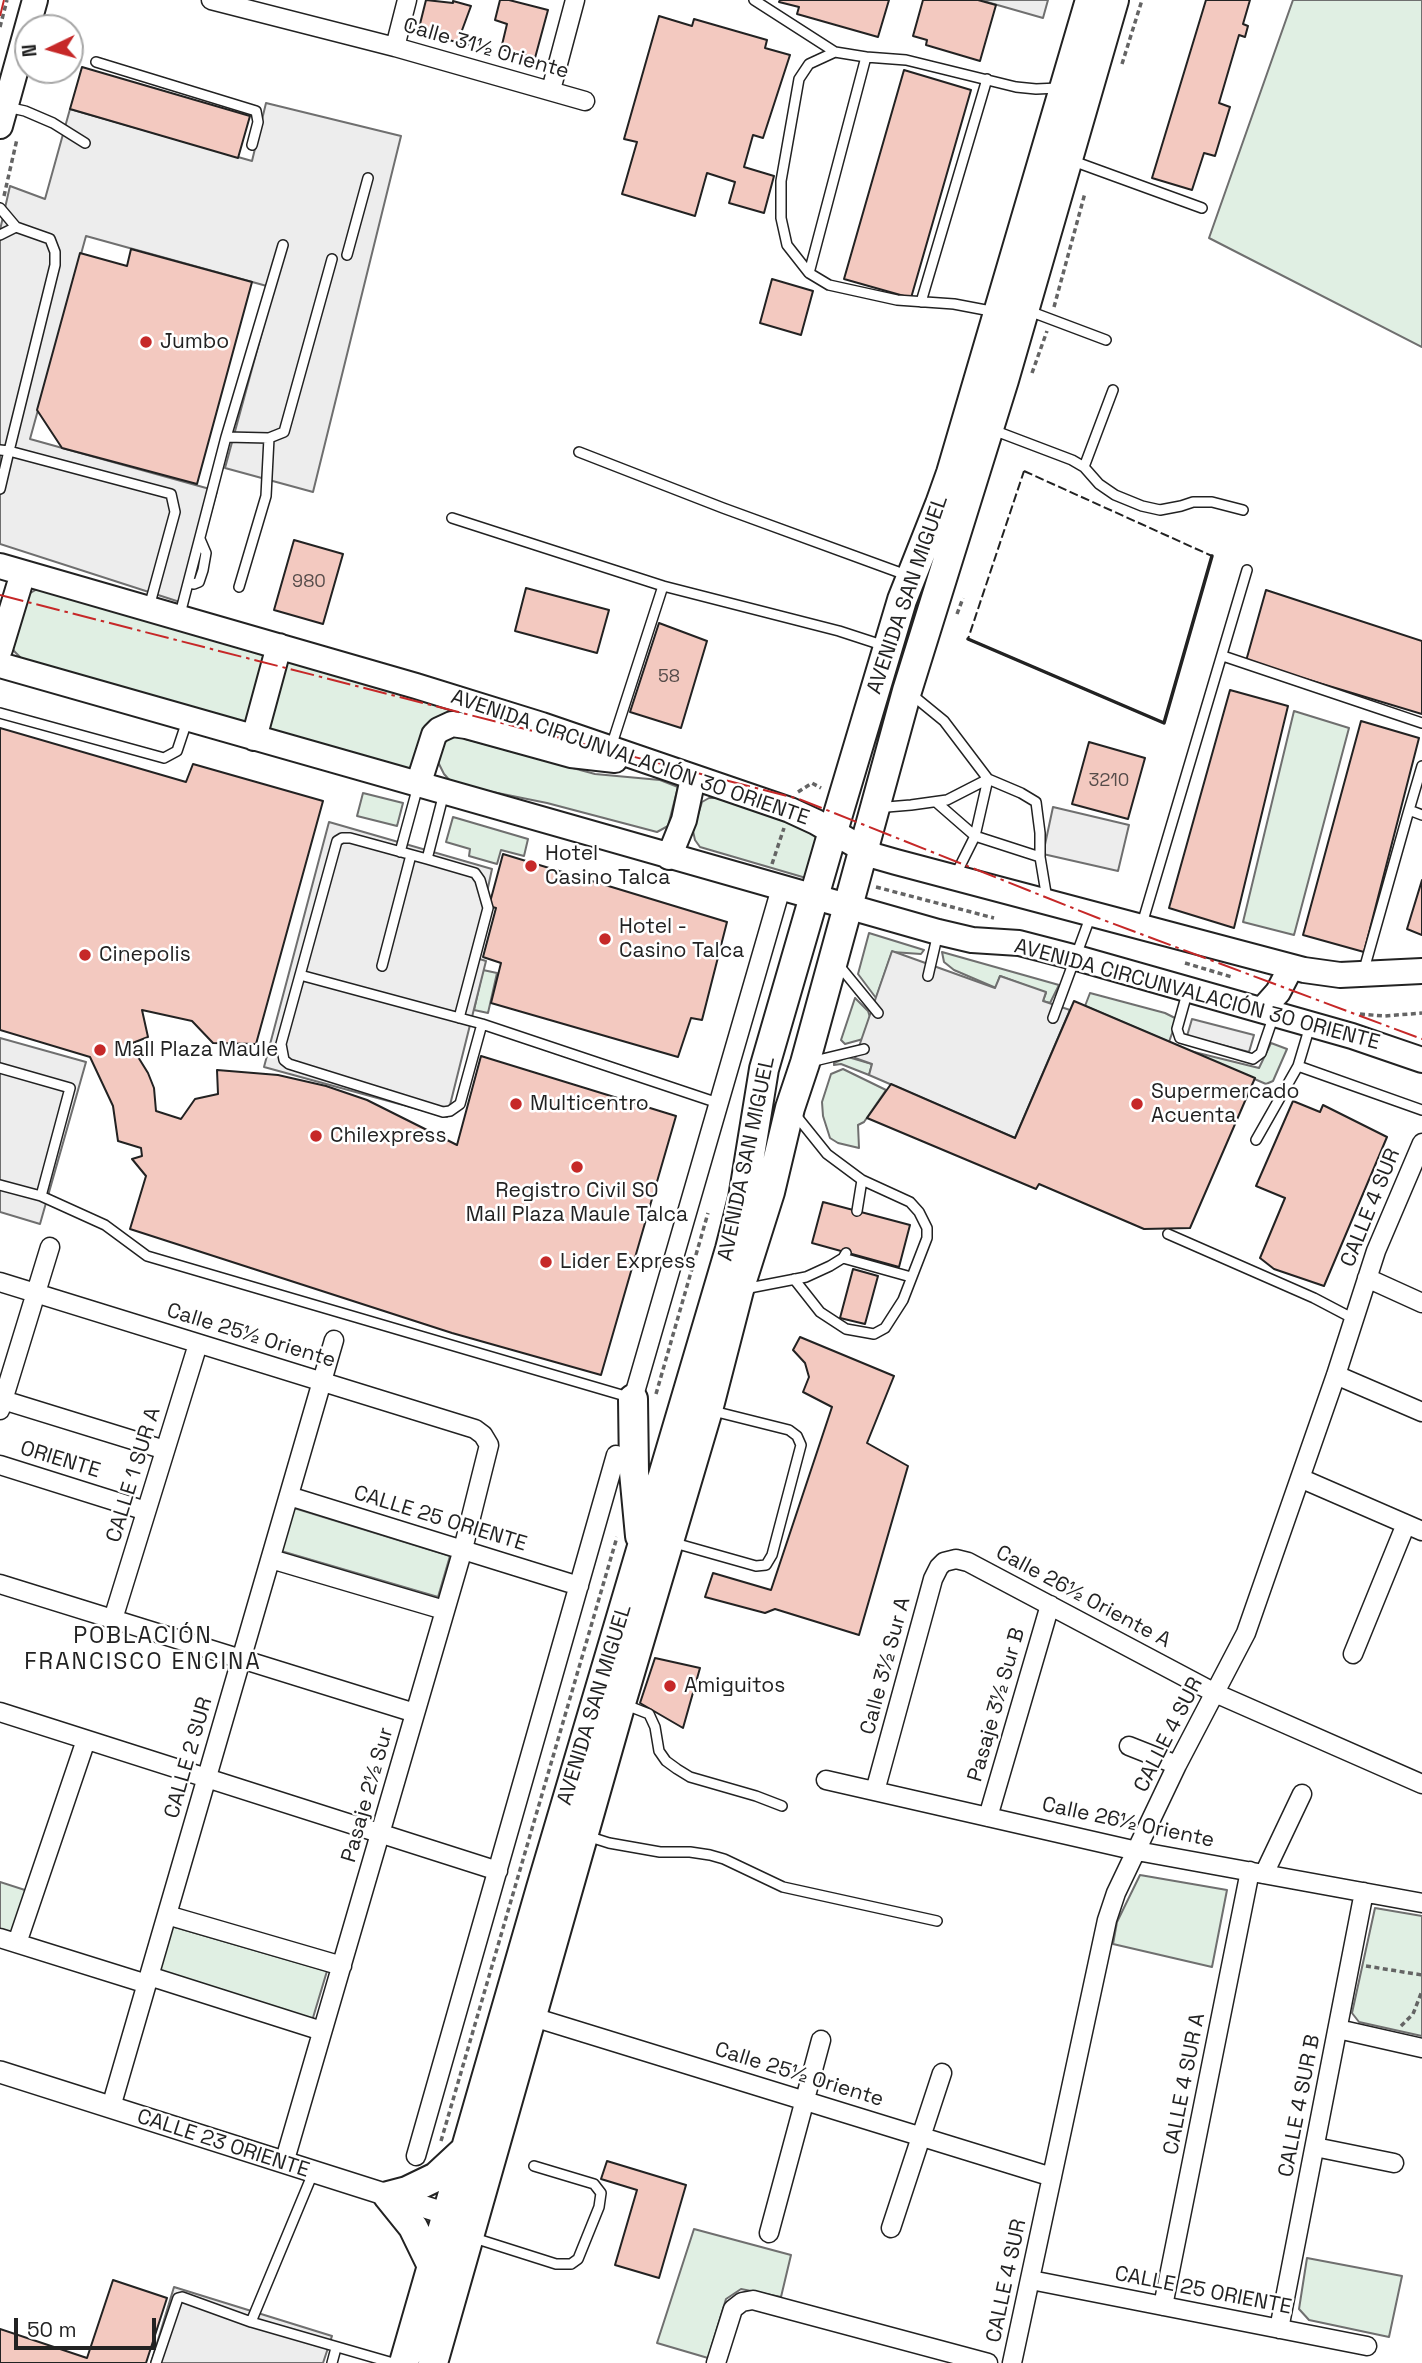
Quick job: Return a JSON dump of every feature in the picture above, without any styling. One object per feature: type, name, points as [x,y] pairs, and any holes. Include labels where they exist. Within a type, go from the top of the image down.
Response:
[{"type":"highway","name":"AVENIDA SAN MIGUEL","points":[[433,2363],[621,1703],[708,1410],[739,1290],[770,1192],[790,1108],[805,1063],[907,691],[989,428],[1011,311],[1064,88],[1090,0]]},
{"type":"highway","name":"AVENIDA SAN MIGUEL","points":[[404,2363],[737,1224],[746,1185],[764,1069],[887,646],[1068,159],[1114,0]]},
{"type":"highway","points":[[633,1399],[634,1472],[641,1549]]},
{"type":"highway","points":[[432,2266],[413,2227],[388,2196],[407,2191],[436,2177],[464,2151]]},
{"type":"highway","points":[[466,2248],[447,2214],[462,2204],[486,2178]]},
{"type":"main road","points":[[3,117],[35,0]]},
{"type":"main road","points":[[0,649],[12,570]]},
{"type":"main road","name":"AVENIDA CIRCUNVALACIÓN 30 ORIENTE","points":[[12,570],[151,597],[179,617],[483,706],[790,810],[863,847],[875,856],[1318,973],[1363,975],[1422,971]]},
{"type":"main road","points":[[254,738],[279,646]]},
{"type":"main road","name":"AVENIDA CIRCUNVALACIÓN 30 ORIENTE","points":[[0,665],[938,932],[972,940],[1019,943],[1077,958],[1268,1011],[1422,1060]]},
{"type":"main road","points":[[418,785],[434,735],[452,724],[589,758],[636,758]]},
{"type":"main road","points":[[669,856],[684,820],[693,778]]},
{"type":"main road","points":[[1268,1011],[1290,967]]},
{"type":"street","name":"Calle 31½ Oriente","points":[[211,0],[242,4],[585,101]]},
{"type":"street","points":[[395,47],[407,0]]},
{"type":"street","points":[[551,90],[575,0]]},
{"type":"street","name":"AVENIDA SAN MIGUEL","points":[[633,1399],[781,888]]},
{"type":"street","name":"CALLE 4 SUR","points":[[1012,2363],[1102,1938],[1116,1893],[1177,1765],[1246,1633],[1367,1279],[1422,1143]]},
{"type":"street","points":[[1405,1183],[1422,1190]]},
{"type":"street","points":[[50,1247],[1,1403],[165,1450]]},
{"type":"street","points":[[1367,1279],[1422,1303]]},
{"type":"street","name":"Calle 25½ Oriente","points":[[0,1282],[475,1429],[486,1439]]},
{"type":"street","name":"CALLE 2 SUR","points":[[111,2108],[334,1340]]},
{"type":"street","name":"CALLE 1 SUR A","points":[[113,1619],[198,1344]]},
{"type":"street","points":[[1336,1375],[1422,1412]]},
{"type":"street","name":"Pasaje 2½ Sur","points":[[284,2163],[463,1549],[489,1451],[486,1439]]},
{"type":"street","points":[[416,2157],[616,1455]]},
{"type":"street","name":"ORIENTE","points":[[0,1465],[146,1511]]},
{"type":"street","points":[[1300,1478],[1414,1527],[1353,1654]]},
{"type":"street","name":"CALLE 25 ORIENTE","points":[[289,1496],[579,1586]]},
{"type":"street","points":[[271,1559],[444,1610]]},
{"type":"street","name":"Calle 26½ Oriente A","points":[[950,1560],[968,1562],[1215,1693],[1422,1784]]},
{"type":"street","name":"Calle 3½ Sur A","points":[[875,1791],[933,1579],[939,1567],[950,1560]]},
{"type":"street","points":[[0,1584],[415,1713]]},
{"type":"street","name":"Pasaje 3½ Sur B","points":[[988,1817],[1050,1605]]},
{"type":"street","points":[[0,1712],[498,1871]]},
{"type":"street","points":[[86,1740],[9,1941],[323,2031]]},
{"type":"street","points":[[1129,1746],[1177,1765]]},
{"type":"street","name":"Calle 26½ Oriente","points":[[826,1780],[1137,1851],[1422,1903]]},
{"type":"street","name":"CALLE 4 SUR A","points":[[1163,2306],[1257,1872],[1302,1794]]},
{"type":"street","name":"CALLE 4 SUR B","points":[[1279,2329],[1364,1892]]},
{"type":"street","points":[[167,1915],[342,1966]]},
{"type":"street","name":"Calle 25½ Oriente","points":[[533,2017],[1052,2177]]},
{"type":"street","points":[[1338,2029],[1422,2048]]},
{"type":"street","points":[[769,2232],[821,2040]]},
{"type":"street","name":"CALLE 23 ORIENTE","points":[[0,2072],[447,2214]]},
{"type":"street","points":[[891,2228],[942,2073]]},
{"type":"street","points":[[1315,2147],[1394,2163]]},
{"type":"street","name":"CALLE 25 ORIENTE","points":[[1031,2280],[1367,2346]]},
{"type":"street","points":[[716,2363],[731,2313],[742,2302],[758,2302],[988,2363]]},
{"type":"lane","points":[[754,0],[835,52],[906,60],[1036,89],[1064,88]]},
{"type":"lane","points":[[835,52],[809,64],[800,79],[781,181],[781,218],[787,245],[809,273],[829,285],[897,300],[1011,311],[1106,340]]},
{"type":"lane","points":[[809,273],[866,57]]},
{"type":"lane","points":[[96,62],[256,111],[258,122],[252,145]]},
{"type":"lane","points":[[921,302],[986,79]]},
{"type":"lane","points":[[3,117],[25,111],[53,123],[85,143]]},
{"type":"lane","points":[[1068,159],[1202,208]]},
{"type":"lane","points":[[347,255],[368,177]]},
{"type":"lane","points":[[0,208],[16,227],[50,239],[55,252],[55,265],[4,451],[0,489]]},
{"type":"lane","points":[[0,235],[16,227]]},
{"type":"lane","points":[[179,617],[188,583],[199,582],[203,570],[206,553],[200,538],[226,437],[283,245]]},
{"type":"lane","points":[[226,437],[269,438],[284,432],[332,259]]},
{"type":"lane","points":[[1084,467],[1113,390]]},
{"type":"lane","points":[[989,428],[1072,460],[1084,467],[1099,484],[1115,495],[1142,506],[1160,510],[1202,502],[1243,510]]},
{"type":"lane","points":[[239,587],[266,496],[269,438]]},
{"type":"lane","points":[[4,451],[171,494],[175,512],[151,597]]},
{"type":"lane","points":[[579,452],[911,576]]},
{"type":"lane","points":[[452,518],[663,586],[887,646]]},
{"type":"lane","points":[[1142,926],[1247,570]]},
{"type":"lane","points":[[611,749],[663,586]]},
{"type":"lane","points":[[1223,656],[1422,723]]},
{"type":"lane","points":[[907,691],[944,721],[988,779],[1036,802],[1041,833],[1040,857],[1048,901]]},
{"type":"lane","points":[[0,713],[164,758],[177,751],[187,719]]},
{"type":"lane","points":[[1363,975],[1422,766]]},
{"type":"lane","points":[[875,804],[887,807],[947,800],[988,779]]},
{"type":"lane","points":[[955,877],[975,836],[988,779]]},
{"type":"lane","points":[[400,852],[418,785]]},
{"type":"lane","points":[[426,859],[444,792]]},
{"type":"lane","points":[[936,802],[975,836],[1040,857]]},
{"type":"lane","points":[[1409,810],[1422,815]]},
{"type":"lane","points":[[459,1018],[488,908],[480,880],[475,873],[350,838],[337,841],[281,1044],[284,1060],[289,1064],[443,1112],[450,1111],[460,1104],[482,1024]]},
{"type":"lane","points":[[382,966],[411,855]]},
{"type":"lane","points":[[1053,1018],[1077,958],[1091,913]]},
{"type":"lane","points":[[928,976],[938,932]]},
{"type":"lane","points":[[833,958],[878,1013]]},
{"type":"lane","points":[[300,975],[482,1024],[718,1103]]},
{"type":"lane","points":[[1189,989],[1177,1029],[1180,1038],[1253,1059],[1261,1053],[1268,1011]]},
{"type":"lane","points":[[1256,1140],[1298,1066],[1311,1024]]},
{"type":"lane","points":[[805,1063],[864,1049]]},
{"type":"lane","points":[[1298,1066],[1422,1110]]},
{"type":"lane","points":[[0,1068],[70,1088],[40,1196]]},
{"type":"lane","points":[[790,1108],[827,1154],[862,1180],[909,1202],[923,1217],[927,1227],[927,1238],[903,1300],[885,1328],[874,1334],[846,1329],[820,1312],[794,1279]]},
{"type":"lane","points":[[857,1211],[862,1180]]},
{"type":"lane","points":[[0,1185],[40,1196],[105,1225],[147,1256],[633,1399]]},
{"type":"lane","points":[[1167,1234],[1314,1298],[1354,1319]]},
{"type":"lane","points":[[739,1290],[806,1277],[845,1255],[911,1277]]},
{"type":"lane","points":[[670,1542],[756,1566],[766,1564],[772,1555],[802,1446],[797,1436],[789,1430],[708,1410]]},
{"type":"lane","points":[[621,1703],[649,1714],[655,1727],[659,1751],[666,1761],[677,1769],[690,1777],[782,1806]]},
{"type":"lane","points":[[584,1835],[609,1843],[660,1852],[710,1855],[783,1887],[937,1921]]},
{"type":"lane","points":[[466,2248],[556,2264],[571,2264],[578,2259],[599,2207],[601,2193],[594,2184],[534,2166]]},
{"type":"lane","points":[[251,2322],[313,2173]]},
{"type":"lane","points":[[156,2363],[178,2298],[183,2297],[251,2322],[393,2363]]},
{"type":"lane","points":[[331,2363],[336,2348]]},
{"type":"path","points":[[0,27],[7,0]]},
{"type":"path","points":[[1350,1964],[1422,1975]]},
{"type":"path","points":[[1388,2040],[1413,2014],[1422,1991]]},
{"type":"green space","points":[[1293,0],[1422,0],[1422,347],[1209,238]]},
{"type":"green space","points":[[39,588],[483,714],[457,713],[407,773],[23,660],[12,646],[27,595]]},
{"type":"green space","points":[[1294,711],[1349,728],[1294,935],[1243,922]]},
{"type":"green space","points":[[451,735],[595,774],[660,780],[678,787],[668,826],[657,832],[547,803],[453,784],[437,760],[441,744]]},
{"type":"green space","points":[[363,793],[403,803],[397,826],[357,816]]},
{"type":"green space","points":[[717,798],[820,832],[806,878],[700,847],[693,831],[702,802]]},
{"type":"green space","points":[[453,817],[528,839],[524,856],[501,850],[497,864],[469,856],[470,849],[446,842]]},
{"type":"green space","points":[[869,933],[924,950],[921,954],[892,952],[876,998],[858,974]]},
{"type":"green space","points":[[942,952],[1059,985],[1050,1003],[1043,1001],[1046,993],[1000,976],[996,988],[954,970],[944,962]]},
{"type":"green space","points":[[483,970],[497,973],[488,1013],[474,1010]]},
{"type":"green space","points":[[1090,993],[1165,1013],[1177,1019],[1169,1042],[1085,1006]]},
{"type":"green space","points":[[855,998],[868,1011],[870,1017],[863,1039],[845,1044],[841,1040]]},
{"type":"green space","points":[[1271,1043],[1287,1049],[1273,1081],[1266,1084],[1190,1051],[1259,1068]]},
{"type":"green space","points":[[848,1057],[872,1064],[869,1075],[841,1064],[834,1065]]},
{"type":"green space","points":[[843,1069],[886,1090],[864,1122],[858,1125],[859,1148],[838,1143],[830,1138],[823,1116],[822,1102],[831,1074]]},
{"type":"green space","points":[[294,1508],[450,1556],[438,1597],[281,1551]]},
{"type":"green space","points":[[1140,1875],[1227,1890],[1212,1967],[1113,1944],[1117,1922]]},
{"type":"green space","points":[[0,1882],[28,1891],[16,1934],[0,1929]]},
{"type":"green space","points":[[1375,1908],[1422,1916],[1422,2036],[1359,2022],[1352,2013]]},
{"type":"green space","points":[[171,1926],[327,1971],[312,2021],[157,1972]]},
{"type":"green space","points":[[694,2229],[791,2255],[781,2297],[741,2289],[726,2299],[708,2358],[657,2343]]},
{"type":"green space","points":[[1307,2258],[1402,2276],[1389,2337],[1309,2320],[1299,2309]]},
{"type":"shaded area","points":[[980,0],[1048,0],[1043,18]]},
{"type":"shaded area","points":[[266,103],[401,136],[313,492],[225,468],[274,288],[86,236],[30,439],[217,491],[186,604],[0,544],[0,230],[10,186],[45,199],[70,109],[252,161]]},
{"type":"shaded area","points":[[1053,807],[1129,825],[1118,871],[1043,854]]},
{"type":"shaded area","name":"Mall Plaza Maule","points":[[329,822],[492,869],[473,957],[486,961],[447,1117],[264,1067]]},
{"type":"shaded area","points":[[892,951],[995,988],[1000,976],[1046,992],[1043,1001],[1070,1010],[1015,1138],[869,1075],[872,1064],[855,1058]]},
{"type":"shaded area","points":[[1192,1019],[1254,1035],[1249,1052],[1187,1036]]},
{"type":"shaded area","name":"Mall Plaza Maule","points":[[0,1038],[86,1062],[40,1224],[0,1212]]},
{"type":"shaded area","points":[[174,2287],[332,2336],[323,2363],[151,2363]]},
{"type":"building","points":[[426,0],[453,1],[471,6],[461,33],[471,36],[468,45],[418,32]]},
{"type":"building","points":[[500,0],[548,10],[535,58],[501,49],[507,24],[495,20]]},
{"type":"building","points":[[889,0],[878,37],[797,14],[799,7],[779,2]]},
{"type":"building","points":[[923,0],[978,0],[996,5],[980,61],[926,45],[927,40],[913,36]]},
{"type":"building","points":[[1206,0],[1250,0],[1243,24],[1248,26],[1245,37],[1239,35],[1219,103],[1230,107],[1215,156],[1204,153],[1192,190],[1152,178]]},
{"type":"building","points":[[659,16],[692,26],[694,19],[767,40],[765,48],[790,55],[763,138],[753,135],[744,167],[774,176],[764,213],[729,203],[735,182],[707,173],[695,216],[622,194],[637,142],[624,139]]},
{"type":"building","points":[[84,68],[250,116],[238,158],[70,109],[77,84],[84,84]]},
{"type":"building","points":[[904,70],[971,90],[911,298],[844,279]]},
{"type":"building","name":"Jumbo","points":[[131,249],[252,282],[197,484],[62,448],[37,410],[80,253],[127,266]]},
{"type":"building","points":[[772,279],[813,291],[801,335],[760,323]]},
{"type":"building","points":[[294,540],[343,554],[323,624],[274,610]]},
{"type":"building","points":[[526,588],[609,610],[597,653],[515,631]]},
{"type":"building","points":[[1266,590],[1422,641],[1422,714],[1246,661]]},
{"type":"building","points":[[659,623],[707,641],[681,728],[630,712]]},
{"type":"building","points":[[1230,690],[1288,706],[1234,928],[1169,908]]},
{"type":"building","points":[[1361,721],[1419,738],[1364,952],[1303,935]]},
{"type":"building","name":"Mall Plaza Maule","points":[[0,728],[186,782],[193,764],[323,801],[256,1044],[213,1043],[192,1021],[142,1010],[148,1037],[130,1044],[154,1088],[156,1111],[181,1119],[195,1099],[218,1094],[217,1070],[278,1075],[326,1086],[367,1100],[457,1145],[481,1056],[676,1116],[601,1375],[452,1333],[130,1229],[146,1176],[132,1159],[142,1156],[141,1148],[118,1141],[113,1106],[90,1057],[0,1030]]},
{"type":"building","points":[[1089,742],[1145,758],[1128,819],[1072,804]]},
{"type":"building","name":"Hotel - Casino Talca","points":[[503,854],[727,922],[702,1020],[691,1018],[678,1057],[491,1003],[501,963],[483,957],[496,908],[489,906]]},
{"type":"building","points":[[1422,880],[1422,935],[1407,929]]},
{"type":"building","name":"Supermercado Acuenta","points":[[1074,1001],[1255,1078],[1190,1228],[1144,1229],[1039,1184],[1036,1189],[867,1118],[891,1084],[1015,1138]]},
{"type":"building","points":[[1293,1101],[1320,1112],[1323,1105],[1387,1137],[1324,1286],[1274,1269],[1260,1258],[1285,1198],[1256,1186]]},
{"type":"building","points":[[823,1202],[910,1225],[899,1267],[812,1243]]},
{"type":"building","points":[[853,1269],[878,1276],[865,1324],[840,1318]]},
{"type":"building","points":[[800,1337],[894,1376],[867,1443],[908,1466],[859,1635],[775,1609],[765,1613],[705,1597],[713,1573],[771,1590],[832,1407],[803,1392],[809,1377],[805,1363],[793,1350]]},
{"type":"building","name":"Amiguitos","points":[[655,1658],[700,1668],[683,1728],[640,1703]]},
{"type":"building","points":[[607,2161],[686,2185],[659,2278],[615,2265],[637,2190],[601,2179]]},
{"type":"building","points":[[113,2280],[167,2298],[146,2363],[0,2363],[0,2329],[87,2358]]},
{"type":"fence","points":[[1024,471],[1212,556],[1164,723],[968,639],[1024,471]]},
{"type":"wall","points":[[968,639],[1164,723],[1212,556]]},
{"type":"power","points":[[0,16],[4,0]]},
{"type":"power","points":[[0,595],[799,799],[1098,918],[1422,1039]]},
{"type":"place","name":"Jumbo","points":[[146,342]]},
{"type":"place","name":"Hotel Casino Talca","points":[[531,866]]},
{"type":"place","name":"Hotel - Casino Talca","points":[[605,939]]},
{"type":"place","name":"Cinepolis","points":[[85,955]]},
{"type":"place","name":"Mall Plaza Maule","points":[[100,1050]]},
{"type":"place","name":"Multicentro","points":[[516,1104]]},
{"type":"place","name":"Supermercado Acuenta","points":[[1137,1104]]},
{"type":"place","name":"Chilexpress","points":[[316,1136]]},
{"type":"place","name":"Registro Civil SO Mall Plaza Maule Talca","points":[[577,1167]]},
{"type":"place","name":"Lider Express","points":[[546,1262]]},
{"type":"place","name":"Amiguitos","points":[[670,1686]]},
{"type":"district","name":"POBLACIÓN FRANCISCO ENCINA","points":[[143,1650]]}]
